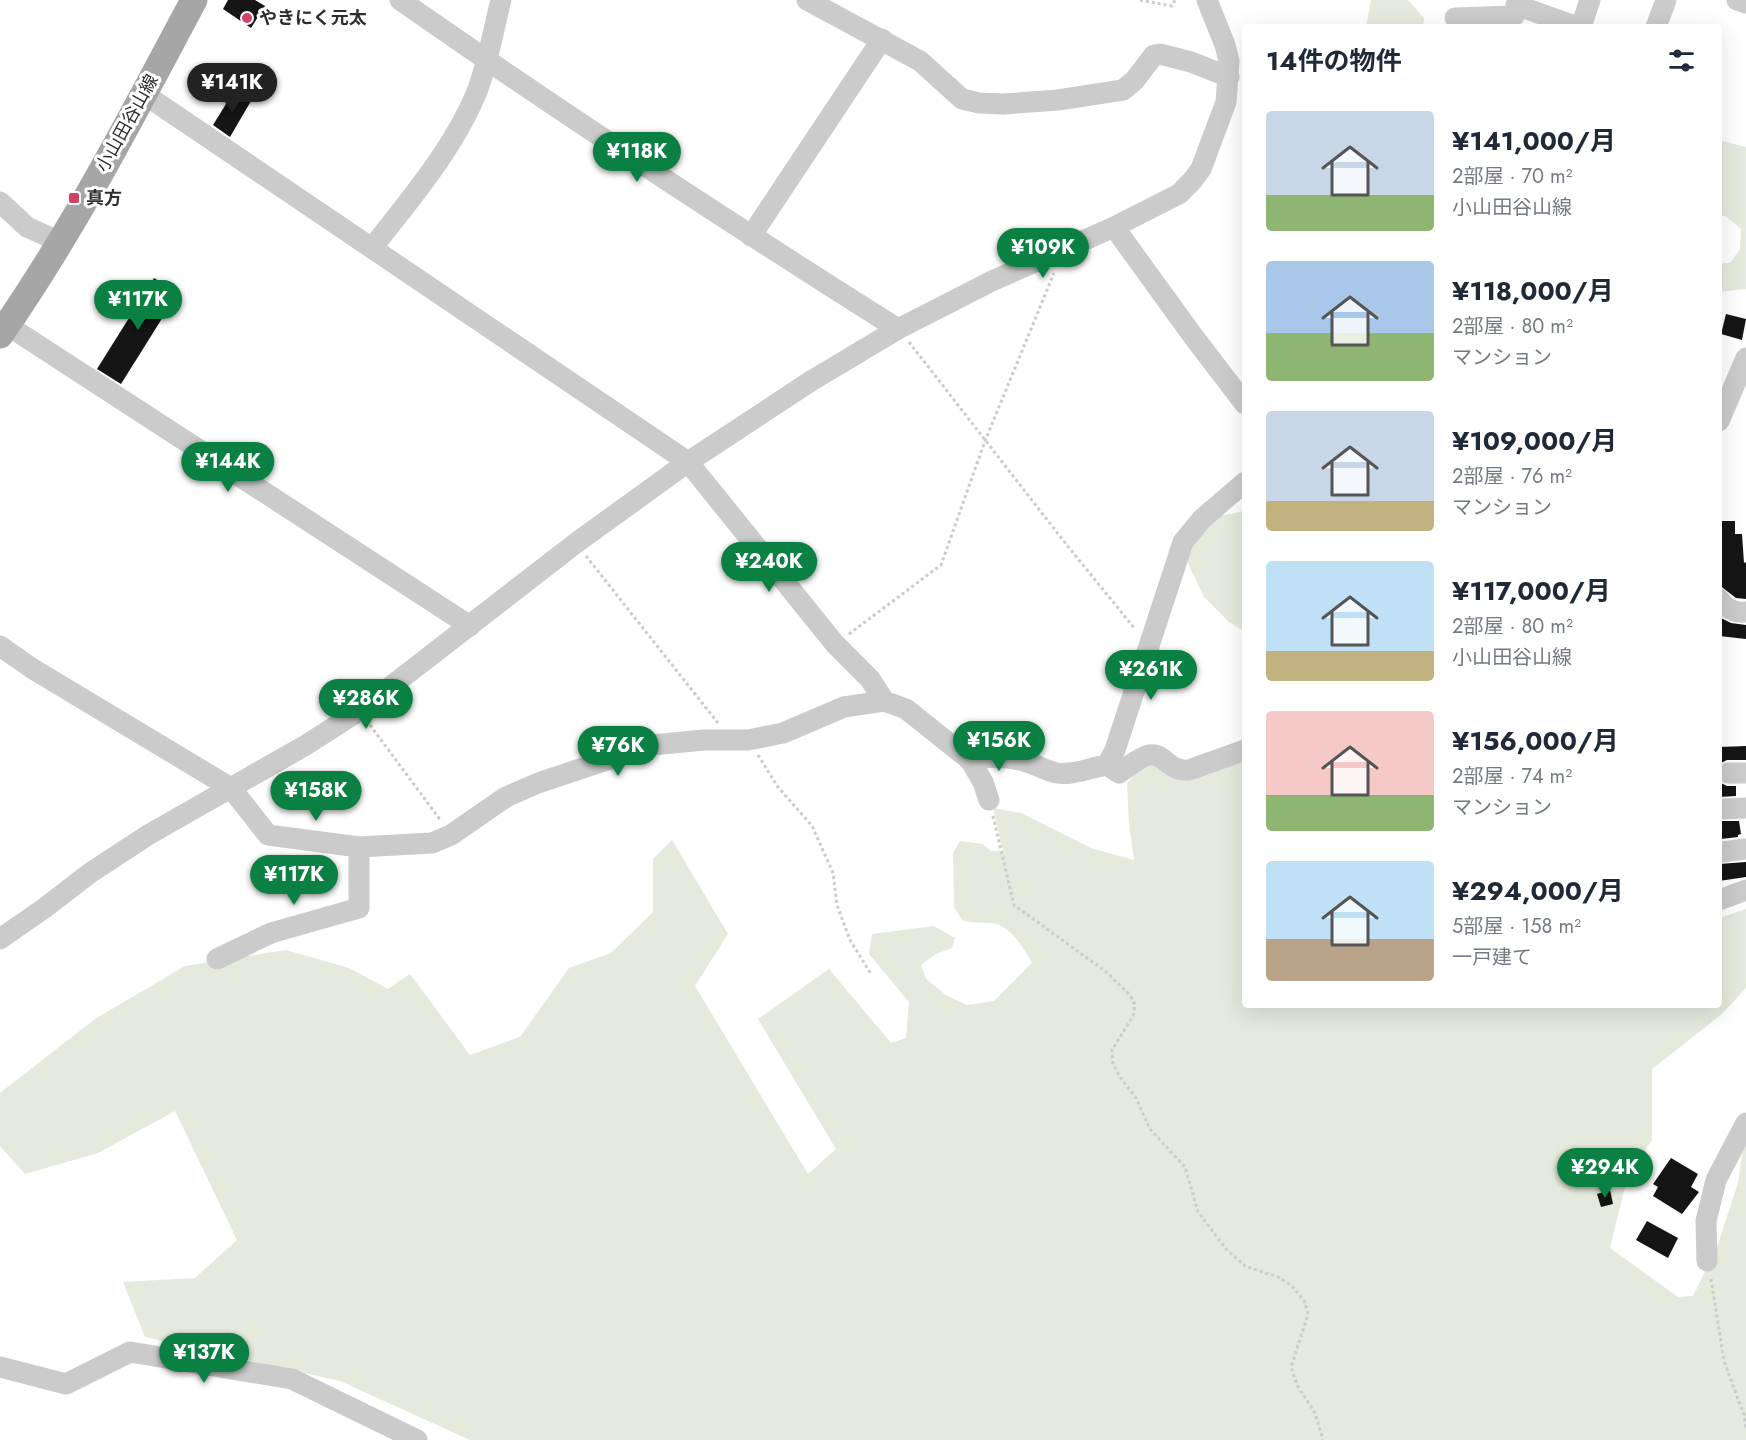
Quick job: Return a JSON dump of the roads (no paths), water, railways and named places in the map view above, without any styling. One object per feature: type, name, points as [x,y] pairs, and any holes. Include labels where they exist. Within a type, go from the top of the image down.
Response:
[{"type":"main road","name":"小山田谷山線","points":[[3,330],[60,242],[194,0]]},
{"type":"street","points":[[400,0],[751,236],[898,329]]},
{"type":"street","points":[[373,248],[438,162],[461,124],[476,93],[487,60],[501,0]]},
{"type":"street","points":[[807,0],[920,61],[962,99],[979,104],[1003,105],[1058,100],[1124,90],[1154,55],[1160,54],[1191,62],[1229,77]]},
{"type":"street","points":[[0,939],[90,873],[148,835],[359,711],[576,543],[688,462],[811,381],[898,329],[992,281],[1114,227],[1179,194],[1201,169],[1226,102],[1229,61],[1207,0]]},
{"type":"street","points":[[1580,24],[1590,0]]},
{"type":"street","points":[[1657,24],[1666,0]]},
{"type":"street","points":[[1737,0],[1746,3]]},
{"type":"street","points":[[1455,18],[1515,12],[1566,24]]},
{"type":"street","points":[[751,236],[882,39]]},
{"type":"street","points":[[144,94],[688,462],[835,644],[870,679],[884,701]]},
{"type":"street","points":[[0,202],[27,226],[60,242]]},
{"type":"street","points":[[1114,227],[1242,400]]},
{"type":"street","points":[[3,330],[470,626]]},
{"type":"street","points":[[1722,414],[1746,358]]},
{"type":"street","points":[[1107,765],[1183,542],[1202,519],[1242,485]]},
{"type":"street","points":[[1722,603],[1725,607],[1741,613],[1746,612]]},
{"type":"street","points":[[0,646],[33,669],[231,788],[268,835],[359,847],[432,843],[450,835],[506,797],[538,783],[652,745],[704,740],[740,740],[783,733],[844,707],[884,701],[906,709],[970,760],[983,782],[988,800]]},
{"type":"street","points":[[970,760],[983,757],[1007,757],[1058,774],[1107,765],[1119,773],[1149,755],[1158,756],[1180,771],[1189,770],[1242,751]]},
{"type":"street","points":[[1723,809],[1746,808]]},
{"type":"street","points":[[217,959],[271,933],[359,908],[359,847]]},
{"type":"street","points":[[1722,852],[1746,849]]},
{"type":"street","points":[[1722,899],[1746,890]]},
{"type":"street","points":[[1707,1261],[1706,1221],[1716,1180],[1746,1124]]},
{"type":"street","points":[[0,1367],[66,1384],[130,1352],[292,1379],[417,1440]]},
{"type":"place","name":"やきにく元太","points":[[247,18]]},
{"type":"place","name":"真方","points":[[74,198]]}]
